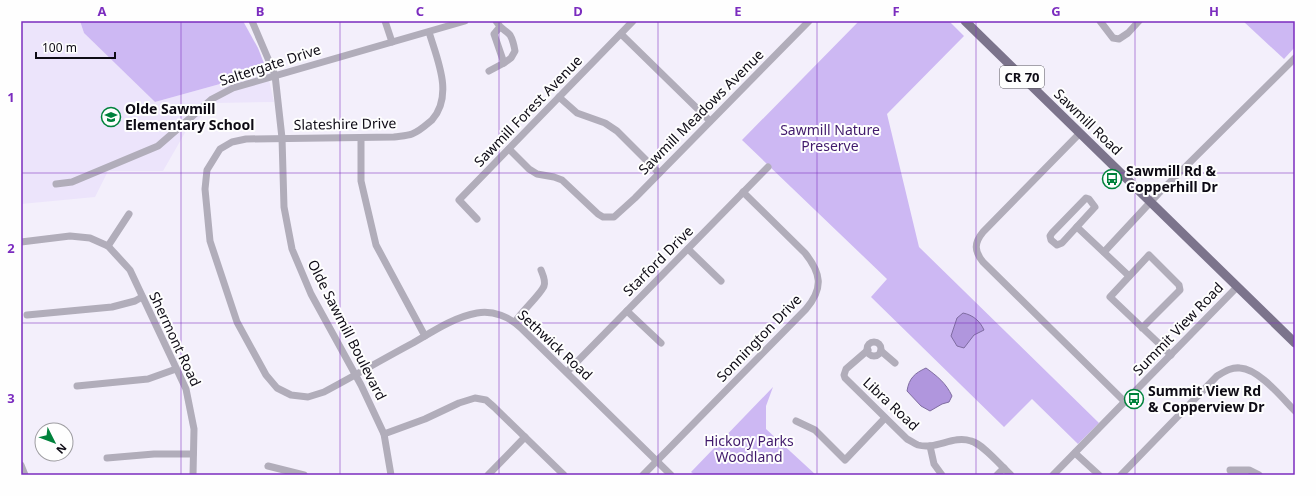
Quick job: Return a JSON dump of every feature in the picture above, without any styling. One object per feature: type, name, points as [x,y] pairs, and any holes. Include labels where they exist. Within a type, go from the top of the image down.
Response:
[{"type":"main road","name":"Sawmill Road","points":[[964,21],[1295,343]]},
{"type":"street","name":"Olde Sawmill Boulevard","points":[[252,21],[275,75],[282,138],[284,206],[292,249],[311,294],[355,375],[384,434],[391,475]]},
{"type":"street","points":[[385,21],[392,42]]},
{"type":"street","name":"Saltergate Drive","points":[[56,184],[72,182],[158,146],[180,128],[200,108],[222,92],[275,75],[465,21]]},
{"type":"street","name":"Sawmill Forest Avenue","points":[[477,219],[459,200],[633,21]]},
{"type":"street","name":"Sawmill Meadows Avenue","points":[[508,149],[529,169],[537,174],[562,180],[598,214],[603,217],[614,217],[619,214],[809,21]]},
{"type":"street","points":[[1100,21],[1113,38],[1119,39],[1128,33],[1139,21]]},
{"type":"street","points":[[489,70],[504,63],[511,58],[515,51],[513,41],[510,36],[498,24],[494,34],[504,63]]},
{"type":"street","name":"Slateshire Drive","points":[[355,375],[324,392],[308,397],[291,395],[277,388],[266,375],[237,322],[210,242],[205,189],[207,170],[220,149],[239,140],[394,137],[412,134],[420,130],[434,117],[439,109],[443,94],[442,78],[429,32]]},
{"type":"street","points":[[621,34],[710,121]]},
{"type":"street","points":[[1104,252],[1164,188],[1295,58]]},
{"type":"street","points":[[559,97],[577,113],[605,123],[617,131],[659,173]]},
{"type":"street","points":[[1080,133],[978,239],[976,247],[978,255],[983,262],[1125,402]]},
{"type":"street","points":[[361,138],[362,181],[376,245],[425,336]]},
{"type":"street","name":"Starford Drive","points":[[567,372],[768,167]]},
{"type":"street","name":"Sonnington Drive","points":[[643,475],[806,309],[813,301],[816,294],[818,278],[817,270],[812,261],[743,192]]},
{"type":"street","points":[[1086,198],[1089,199],[1095,208],[1077,227],[1059,245],[1051,240],[1050,236],[1052,233],[1086,198]]},
{"type":"street","points":[[21,242],[70,236],[90,238],[108,246],[129,214]]},
{"type":"street","points":[[1077,227],[1129,276]]},
{"type":"street","name":"Shermont Road","points":[[108,246],[130,270],[186,389],[194,429],[193,475]]},
{"type":"street","points":[[688,249],[721,281]]},
{"type":"street","points":[[1142,328],[1180,290],[1180,286],[1149,255],[1110,297],[1142,328],[1171,355]]},
{"type":"street","points":[[514,322],[542,290],[544,285],[541,270]]},
{"type":"street","name":"Summit View Road","points":[[1053,475],[1237,287]]},
{"type":"street","points":[[27,315],[112,307],[135,301],[142,297]]},
{"type":"street","points":[[627,311],[660,343]]},
{"type":"street","name":"Sethwick Road","points":[[355,375],[425,336],[464,317],[477,313],[500,315],[514,322],[671,475]]},
{"type":"street","name":"Libra Road","points":[[895,363],[881,351],[878,355],[874,356],[870,354],[868,350],[846,369],[844,374],[847,380],[907,439],[918,445],[930,446],[956,440],[971,441],[983,448],[1008,473]]},
{"type":"street","points":[[1121,475],[1217,376],[1227,370],[1239,367],[1250,370],[1260,376],[1295,411]]},
{"type":"street","points":[[77,386],[148,379],[176,369]]},
{"type":"street","points":[[384,434],[425,419],[459,403],[475,398],[486,400],[564,475]]},
{"type":"street","points":[[796,421],[815,430],[845,460],[885,418]]},
{"type":"street","points":[[488,475],[525,437]]},
{"type":"street","points":[[930,446],[934,464],[942,475]]},
{"type":"street","points":[[1075,453],[1099,475]]},
{"type":"street","points":[[107,458],[154,454],[193,454]]},
{"type":"street","points":[[21,465],[24,475]]},
{"type":"street","points":[[268,466],[304,475]]},
{"type":"street","points":[[1230,470],[1249,470],[1259,475]]},
{"type":"street","points":[[997,475],[1008,473]]},
{"type":"shaded area","name":"Olde Sawmill Elementary School","points":[[21,21],[80,21],[84,33],[155,102],[267,71],[274,102],[216,103],[186,131],[163,171],[108,171],[95,197],[21,204]]},
{"type":"shaded area","points":[[963,313],[976,319],[984,330],[974,335],[964,348],[957,346],[951,336],[957,318]]},
{"type":"shaded area","points":[[926,368],[941,380],[952,396],[949,402],[930,411],[921,406],[907,391],[913,376]]},
{"type":"green space","points":[[80,21],[243,21],[258,48],[267,71],[155,102],[84,33]]},
{"type":"green space","name":"Sawmill Nature Preserve","points":[[859,21],[949,21],[964,36],[887,114],[919,247],[1099,423],[1078,444],[1032,399],[1004,427],[871,297],[887,279],[742,140]]},
{"type":"green space","points":[[1243,21],[1295,21],[1295,47],[1284,59]]},
{"type":"green space","name":"Hickory Parks Woodland","points":[[773,387],[766,406],[766,429],[816,475],[695,475],[691,472]]},
{"type":"place","name":"Olde Sawmill Elementary School","points":[[111,117]]},
{"type":"place","name":"Sawmill Rd & Copperhill Dr","points":[[1112,179]]},
{"type":"place","name":"Summit View Rd & Copperview Dr","points":[[1134,399]]}]
